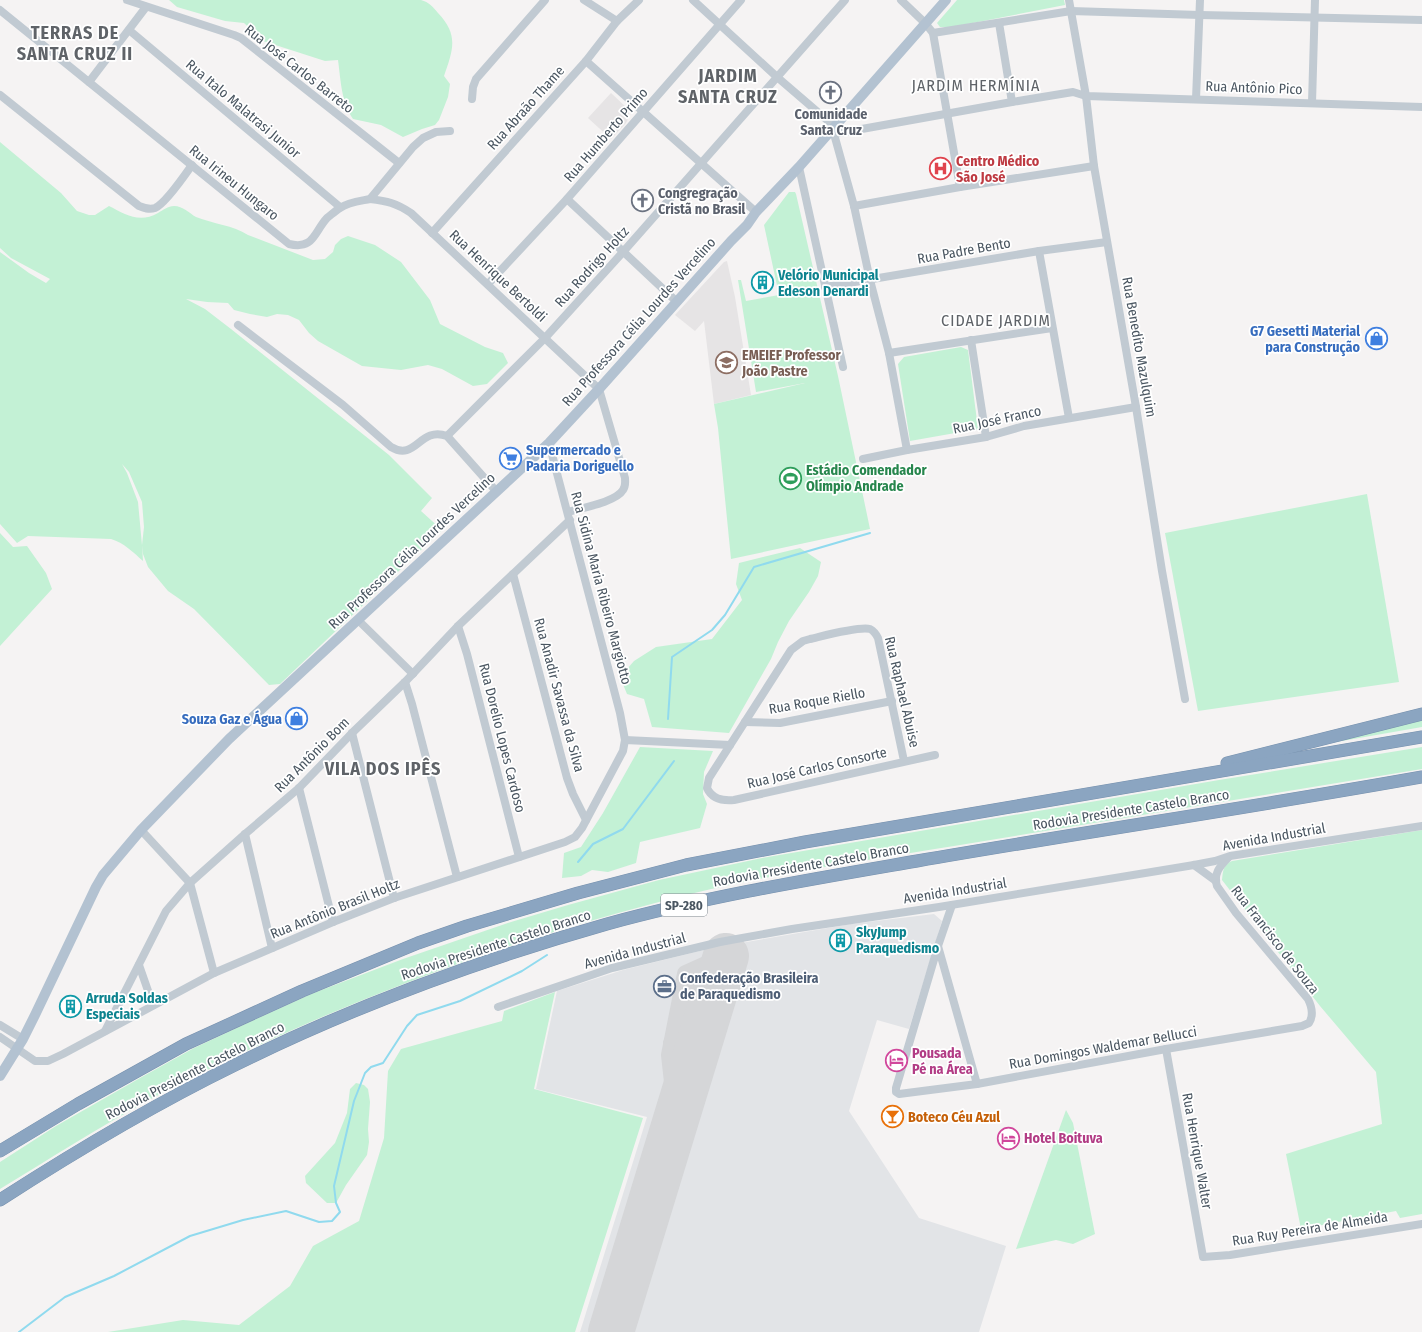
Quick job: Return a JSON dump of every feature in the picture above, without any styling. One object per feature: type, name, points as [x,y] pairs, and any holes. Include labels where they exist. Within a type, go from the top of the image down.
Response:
[{"type":"highway","points":[[1154,782],[1422,714]]},
{"type":"highway","name":"Rodovia Presidente Castelo Branco","points":[[0,1151],[85,1100],[186,1044],[295,994],[360,966],[467,926],[586,891],[686,865],[812,840],[1422,737]]},
{"type":"highway","name":"Rodovia Presidente Castelo Branco","points":[[0,1200],[83,1147],[142,1113],[262,1052],[345,1015],[430,982],[557,939],[673,907],[756,889],[1056,837],[1364,788],[1422,777]]},
{"type":"highway","points":[[1364,788],[1422,783]]},
{"type":"main road","name":"Rua Professora Célia Lourdes Vercelino","points":[[0,1076],[23,1039],[96,887],[141,830],[229,739],[549,443],[747,225],[756,212],[834,130],[946,0]]},
{"type":"street","name":"Rua José Carlos Barreto","points":[[127,0],[241,38],[399,163]]},
{"type":"street","points":[[472,99],[473,87],[476,79],[545,0]]},
{"type":"street","points":[[584,0],[617,21]]},
{"type":"street","name":"Rua Abraão Thame","points":[[432,232],[586,61],[617,21],[639,0]]},
{"type":"street","points":[[693,0],[834,130],[854,206],[870,280],[889,353],[907,450]]},
{"type":"street","name":"Rua Humberto Primo","points":[[488,284],[567,199],[741,0]]},
{"type":"street","name":"Rua Rodrigo Holtz","points":[[447,436],[545,338],[623,252],[845,0]]},
{"type":"street","points":[[901,0],[933,32],[946,114],[960,187]]},
{"type":"street","name":"Rua Benedito Mazulquim","points":[[1069,0],[1086,96],[1094,166],[1185,699]]},
{"type":"street","points":[[1196,100],[1200,0]]},
{"type":"street","points":[[1312,103],[1315,0]]},
{"type":"street","points":[[89,82],[146,7]]},
{"type":"street","name":"Rua Irineu Hungaro","points":[[0,10],[289,244],[302,245],[308,243],[314,238],[327,218],[340,208],[356,201],[370,199]]},
{"type":"street","points":[[933,32],[1071,11],[1200,16],[1422,20]]},
{"type":"street","points":[[999,22],[1012,102]]},
{"type":"street","name":"Rua Italo Malatrasi Junior","points":[[129,30],[340,208]]},
{"type":"street","points":[[586,61],[756,212]]},
{"type":"street","name":"Rua Antônio Pico","points":[[834,130],[946,114],[1073,92],[1086,96],[1422,107]]},
{"type":"street","points":[[0,95],[139,206],[144,208],[155,208],[160,205],[192,165]]},
{"type":"street","points":[[370,199],[399,163],[423,138],[436,132],[450,131]]},
{"type":"street","points":[[854,206],[960,187],[1094,166]]},
{"type":"street","points":[[799,167],[844,367]]},
{"type":"street","name":"Rua Henrique Bertoldi","points":[[370,199],[387,201],[400,205],[411,213],[599,389]]},
{"type":"street","points":[[567,199],[677,302]]},
{"type":"street","name":"Rua Padre Bento","points":[[825,287],[1039,251],[1107,242]]},
{"type":"street","points":[[1039,251],[1069,418]]},
{"type":"street","points":[[238,325],[343,405],[396,450],[401,451],[411,449],[427,436],[434,434],[447,436],[496,491]]},
{"type":"street","points":[[889,353],[1052,328]]},
{"type":"street","points":[[971,340],[986,437]]},
{"type":"street","points":[[569,516],[622,493],[625,488],[625,478],[599,389]]},
{"type":"street","name":"Rua José Franco","points":[[863,459],[986,437],[1024,426],[1136,407]]},
{"type":"street","name":"Rua Sidina Maria Ribeiro Margiotto","points":[[549,443],[620,713],[625,740]]},
{"type":"street","name":"Rua Antônio Bom","points":[[105,1031],[166,911],[190,883],[299,788],[352,733],[413,674],[458,626],[513,574],[569,516]]},
{"type":"street","name":"Rua Anadir Savassa da Silva","points":[[513,574],[567,778],[586,820]]},
{"type":"street","points":[[358,620],[413,674]]},
{"type":"street","name":"Rua Dorelio Lopes Cardoso","points":[[458,626],[467,654],[519,857]]},
{"type":"street","name":"Rua Raphael Abuise","points":[[745,722],[787,656],[797,645],[810,639],[867,628],[872,630],[878,638],[904,762]]},
{"type":"street","points":[[405,682],[457,877]]},
{"type":"street","name":"Rua Roque Riello","points":[[745,722],[780,723],[892,701]]},
{"type":"street","points":[[625,740],[730,745],[745,722]]},
{"type":"street","points":[[352,733],[394,898]]},
{"type":"street","name":"Rua Antônio Brasil Holtz","points":[[0,1037],[35,1061],[48,1061],[214,973],[333,922],[394,898],[571,840],[586,820],[621,757],[625,740]]},
{"type":"street","name":"Rua José Carlos Consorte","points":[[730,745],[707,784],[709,791],[715,798],[727,801],[935,755]]},
{"type":"street","points":[[299,788],[333,922]]},
{"type":"street","name":"Avenida Industrial","points":[[498,1007],[612,968],[720,942],[792,929],[952,905],[1194,865],[1215,861],[1230,856],[1422,826]]},
{"type":"street","points":[[141,830],[190,883],[214,973]]},
{"type":"street","points":[[245,834],[272,948]]},
{"type":"street","name":"Rua Francisco de Souza","points":[[1230,856],[1219,868],[1216,881],[1221,892],[1236,913],[1308,1000],[1312,1012],[1311,1022]]},
{"type":"street","points":[[1194,865],[1216,881]]},
{"type":"street","points":[[952,905],[938,946],[977,1084]]},
{"type":"street","name":"Rua Domingos Waldemar Bellucci","points":[[938,946],[896,1088],[898,1094],[977,1084],[1166,1049],[1302,1026],[1311,1022]]},
{"type":"street","points":[[139,965],[153,1005]]},
{"type":"street","points":[[0,1025],[23,1039]]},
{"type":"street","name":"Rua Henrique Walter","points":[[1166,1049],[1203,1258]]},
{"type":"street","name":"Rua Ruy Pereira de Almeida","points":[[1203,1258],[1238,1254],[1422,1224]]},
{"type":"shaded area","points":[[611,93],[629,110],[629,117],[626,123],[611,139],[588,118]]},
{"type":"shaded area","name":"EMEIEF Professor João Pastre","points":[[727,261],[735,297],[751,395],[714,404],[704,321],[695,331],[675,315],[724,262]]},
{"type":"shaded area","points":[[934,914],[942,921],[909,1029],[877,1020],[849,1111],[919,1218],[1006,1246],[979,1332],[580,1332],[647,1117],[536,1089],[557,991],[623,970],[712,948],[851,924]]},
{"type":"green space","points":[[169,0],[421,0],[429,3],[445,21],[452,36],[452,50],[444,76],[450,84],[448,97],[439,120],[435,125],[403,137],[381,125],[353,119],[344,98],[338,60],[325,61],[263,41],[244,23],[225,21],[177,7]]},
{"type":"green space","points":[[957,0],[1064,0],[1065,5],[952,27],[940,27],[937,23]]},
{"type":"green space","points":[[0,142],[61,193],[77,211],[89,215],[95,215],[109,206],[132,217],[145,218],[166,208],[177,206],[183,208],[196,217],[236,229],[313,260],[325,259],[333,252],[335,245],[341,239],[348,236],[375,245],[401,262],[430,300],[440,324],[485,347],[503,353],[508,363],[487,384],[473,386],[442,369],[428,365],[401,370],[362,366],[318,341],[309,333],[299,320],[288,315],[277,314],[267,317],[234,310],[228,303],[186,299],[205,309],[389,455],[432,498],[421,511],[442,530],[280,684],[269,685],[194,609],[168,591],[148,567],[143,554],[142,545],[143,561],[124,545],[111,539],[28,536],[17,543],[0,524],[0,252],[29,273],[46,283],[50,279],[11,258],[0,248]],"holes":[[[122,464],[129,472],[142,502],[144,527],[142,545],[138,502]]]},
{"type":"green space","name":"Estádio Comendador Olímpio Andrade","points":[[789,192],[795,192],[796,194],[838,376],[870,529],[731,559],[718,428],[714,404],[805,383],[756,392],[738,280],[741,280],[746,301],[779,295],[764,225]]},
{"type":"green space","points":[[961,347],[968,350],[978,429],[910,441],[898,364],[904,357]]},
{"type":"green space","points":[[1367,494],[1399,682],[1198,711],[1165,533]]},
{"type":"green space","points":[[0,533],[13,547],[27,546],[46,573],[52,589],[0,646]]},
{"type":"green space","points":[[800,548],[821,562],[818,576],[789,621],[771,659],[729,733],[652,727],[644,699],[627,694],[620,677],[634,661],[656,647],[712,639],[742,600],[736,584],[739,563]]},
{"type":"green space","points":[[1422,717],[1422,727],[1319,745]]},
{"type":"green space","points":[[640,747],[713,751],[704,772],[703,794],[707,804],[700,828],[640,842],[636,863],[608,872],[592,870],[581,876],[562,878],[564,853],[581,847],[603,813]]},
{"type":"green space","points":[[1422,747],[1422,769],[769,877],[659,902],[527,940],[398,986],[272,1039],[149,1100],[0,1189],[0,1162],[56,1126],[194,1048],[311,994],[403,959],[511,922],[659,880],[762,858]]},
{"type":"green space","points":[[1422,830],[1422,1214],[1400,1218],[1396,1211],[1301,1229],[1286,1154],[1382,1124],[1376,1072],[1320,1006],[1222,880],[1223,871],[1225,866],[1232,861]]},
{"type":"green space","points":[[555,992],[534,1089],[643,1118],[575,1332],[108,1332],[183,1320],[239,1325],[290,1286],[313,1246],[359,1221],[384,1138],[388,1071],[401,1049],[502,1021],[504,1011]]},
{"type":"green space","points":[[356,1083],[364,1085],[368,1089],[370,1102],[368,1129],[369,1142],[367,1155],[346,1185],[336,1203],[327,1203],[306,1183],[305,1176],[335,1143],[347,1113],[350,1089]]},
{"type":"green space","points":[[1066,1110],[1073,1123],[1095,1234],[1073,1244],[1056,1240],[1016,1249]]},
{"type":"waterway","points":[[668,719],[672,657],[712,630],[725,615],[754,567],[870,533]]},
{"type":"waterway","points":[[578,862],[593,844],[623,829],[674,761]]},
{"type":"waterway","points":[[19,1332],[65,1297],[114,1276],[190,1236],[243,1220],[286,1211],[319,1222],[332,1221],[340,1212],[336,1203],[334,1186],[354,1101],[365,1073],[371,1067],[383,1063],[407,1026],[417,1015],[460,1001],[522,971],[547,955]]},
{"type":"taxiway","points":[[680,1106],[673,1082],[670,1055],[686,974],[726,956]]},
{"type":"taxiway","points":[[672,1043],[706,1019]]},
{"type":"runway","points":[[611,1332],[726,956]]},
{"type":"place","name":"Comunidade Santa Cruz","points":[[831,92]]},
{"type":"place","name":"Centro Médico São José","points":[[940,169]]},
{"type":"place","name":"Congregração Cristã no Brasil","points":[[642,201]]},
{"type":"place","name":"Velório Municipal Edeson Denardi","points":[[762,283]]},
{"type":"place","name":"G7 Gesetti Material para Construção","points":[[1376,339]]},
{"type":"place","name":"EMEIEF Professor João Pastre","points":[[727,363]]},
{"type":"place","name":"Supermercado e Padaria Doriguello","points":[[511,458]]},
{"type":"place","name":"Estádio Comendador Olímpio Andrade","points":[[791,478]]},
{"type":"place","name":"Souza Gaz e Água","points":[[297,719]]},
{"type":"place","name":"SkyJump Paraquedismo","points":[[841,940]]},
{"type":"place","name":"Confederação Brasileira de Paraquedismo","points":[[665,986]]},
{"type":"place","name":"Arruda Soldas Especiais","points":[[71,1006]]},
{"type":"place","name":"Pousada Pé na Área","points":[[897,1061]]},
{"type":"place","name":"Boteco Céu Azul","points":[[893,1117]]},
{"type":"place","name":"Hotel Boituva","points":[[1008,1138]]},
{"type":"district","name":"TERRAS DE SANTA CRUZ II","points":[[75,43]]},
{"type":"district","name":"JARDIM HERMÍNIA","points":[[976,85]]},
{"type":"district","name":"JARDIM SANTA CRUZ","points":[[728,86]]},
{"type":"district","name":"CIDADE JARDIM","points":[[996,320]]},
{"type":"district","name":"VILA DOS IPÊS","points":[[383,769]]}]
